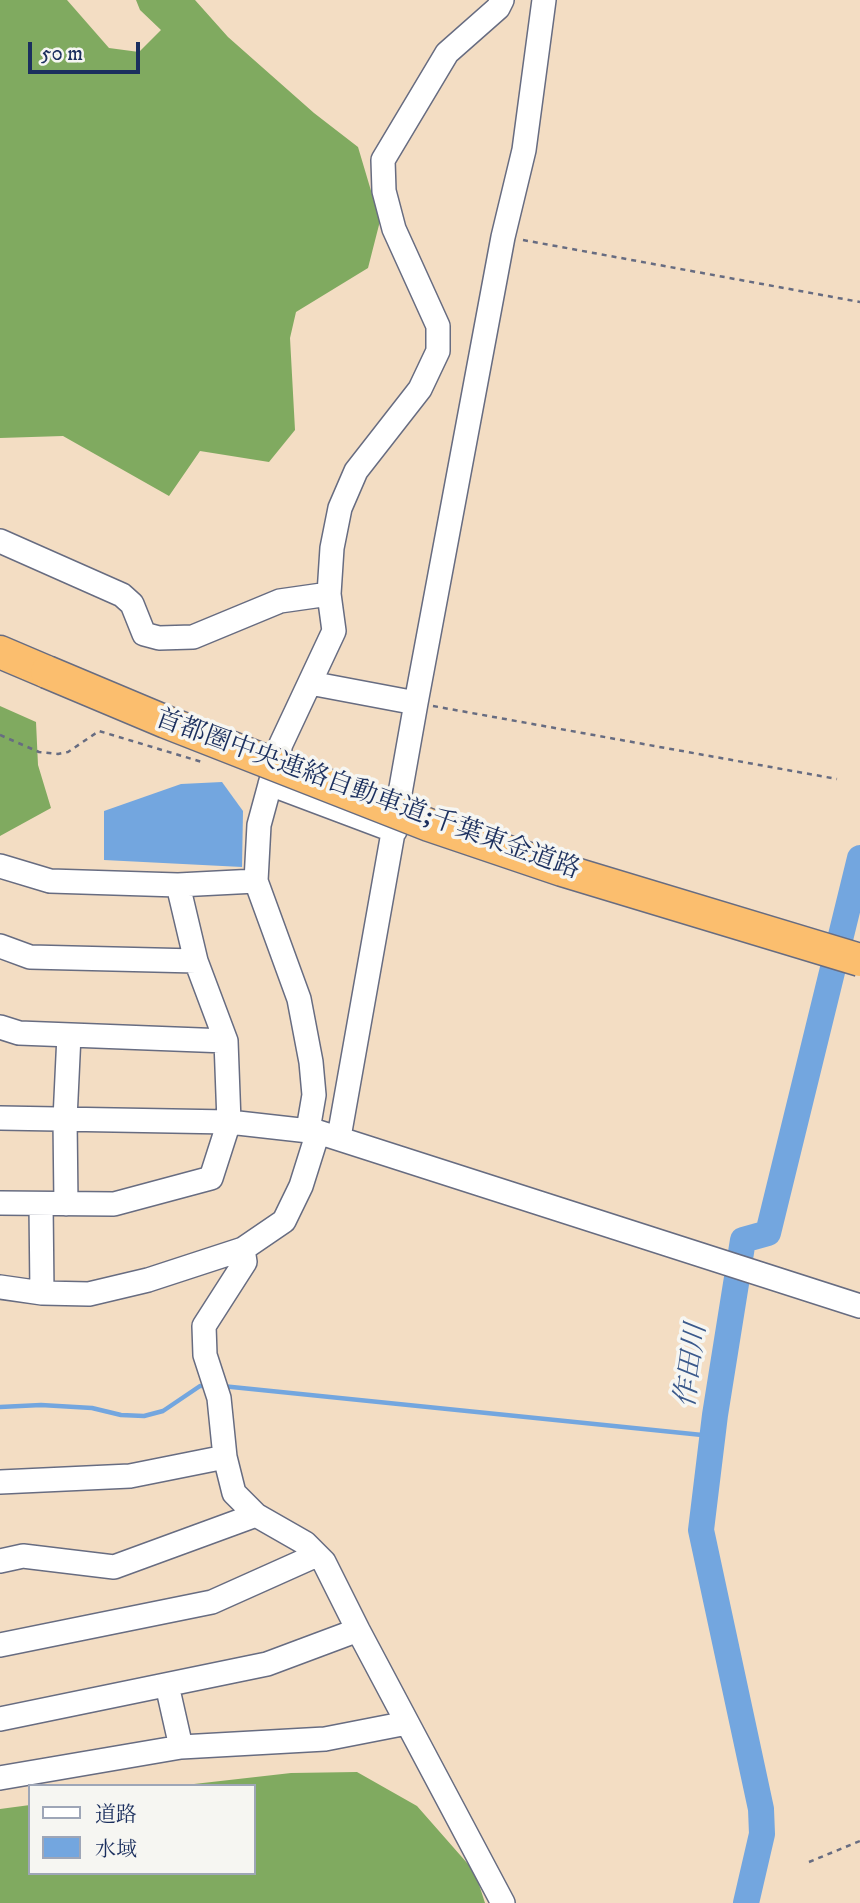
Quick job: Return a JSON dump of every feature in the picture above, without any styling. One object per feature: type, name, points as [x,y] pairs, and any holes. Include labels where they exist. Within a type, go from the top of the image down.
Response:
[{"type":"highway","name":"首都圏中央連絡自動車道;千葉東金道路","points":[[0,652],[166,722],[429,825],[574,874],[860,960]]},
{"type":"street","points":[[322,1133],[314,1095],[312,1062],[299,999],[256,881],[258,825],[281,744],[334,631],[329,594],[332,548],[340,508],[356,471],[420,389],[438,351],[438,326],[394,229],[384,191],[383,160],[447,53],[498,8],[502,0]]},
{"type":"street","points":[[0,1287],[43,1293],[89,1294],[148,1280],[243,1249],[284,1221],[301,1186],[322,1133],[395,831],[416,703],[503,236],[524,150],[544,0]]},
{"type":"street","points":[[0,541],[122,595],[132,604],[144,634],[159,638],[193,637],[280,601],[329,594]]},
{"type":"street","points":[[310,683],[416,703]]},
{"type":"street","points":[[270,784],[395,831]]},
{"type":"street","points":[[0,866],[50,881],[178,885],[256,881]]},
{"type":"street","points":[[0,1203],[114,1204],[211,1178],[229,1122],[226,1041],[197,961],[178,885]]},
{"type":"street","points":[[0,946],[30,957],[197,961]]},
{"type":"street","points":[[0,1027],[19,1033],[226,1041]]},
{"type":"street","points":[[66,1204],[65,1119],[69,1035]]},
{"type":"street","points":[[0,1118],[229,1122],[322,1133],[860,1306]]},
{"type":"street","points":[[41,1203],[43,1293]]},
{"type":"street","points":[[243,1249],[245,1262],[204,1326],[205,1355],[219,1398],[225,1457],[234,1493],[256,1516],[305,1543],[324,1562],[503,1903]]},
{"type":"street","points":[[0,1482],[130,1476],[225,1457]]},
{"type":"street","points":[[0,1561],[23,1556],[114,1567],[256,1516]]},
{"type":"street","points":[[0,1645],[212,1601],[317,1555]]},
{"type":"street","points":[[0,1719],[267,1664],[358,1630]]},
{"type":"street","points":[[167,1685],[181,1747]]},
{"type":"street","points":[[0,1778],[181,1747],[325,1738],[407,1723]]},
{"type":"path","points":[[503,236],[860,302]]},
{"type":"path","points":[[416,703],[837,779]]},
{"type":"path","points":[[0,735],[39,752],[58,754],[68,752],[99,731],[205,764]]},
{"type":"path","points":[[810,1862],[860,1841]]},
{"type":"green space","points":[[0,0],[67,0],[109,48],[139,52],[161,30],[140,10],[136,0],[195,0],[228,37],[314,113],[358,147],[380,221],[368,268],[296,312],[290,338],[295,430],[269,462],[200,451],[169,496],[63,436],[0,438]]},
{"type":"green space","points":[[0,706],[36,722],[38,765],[51,808],[0,836]]},
{"type":"green space","points":[[357,1772],[417,1806],[475,1872],[485,1903],[0,1903],[0,1809],[28,1805],[28,1875],[256,1875],[256,1784],[194,1784],[291,1773]]},
{"type":"water","points":[[222,782],[243,811],[242,867],[104,860],[104,811],[181,784]]},
{"type":"waterway","name":"作田川","points":[[746,1903],[762,1834],[761,1809],[701,1530],[715,1415],[743,1240],[768,1233],[860,858]]},
{"type":"waterway","points":[[0,1407],[41,1405],[92,1408],[121,1415],[144,1416],[163,1411],[200,1386],[207,1386]]},
{"type":"waterway","points":[[222,1386],[712,1436]]}]
